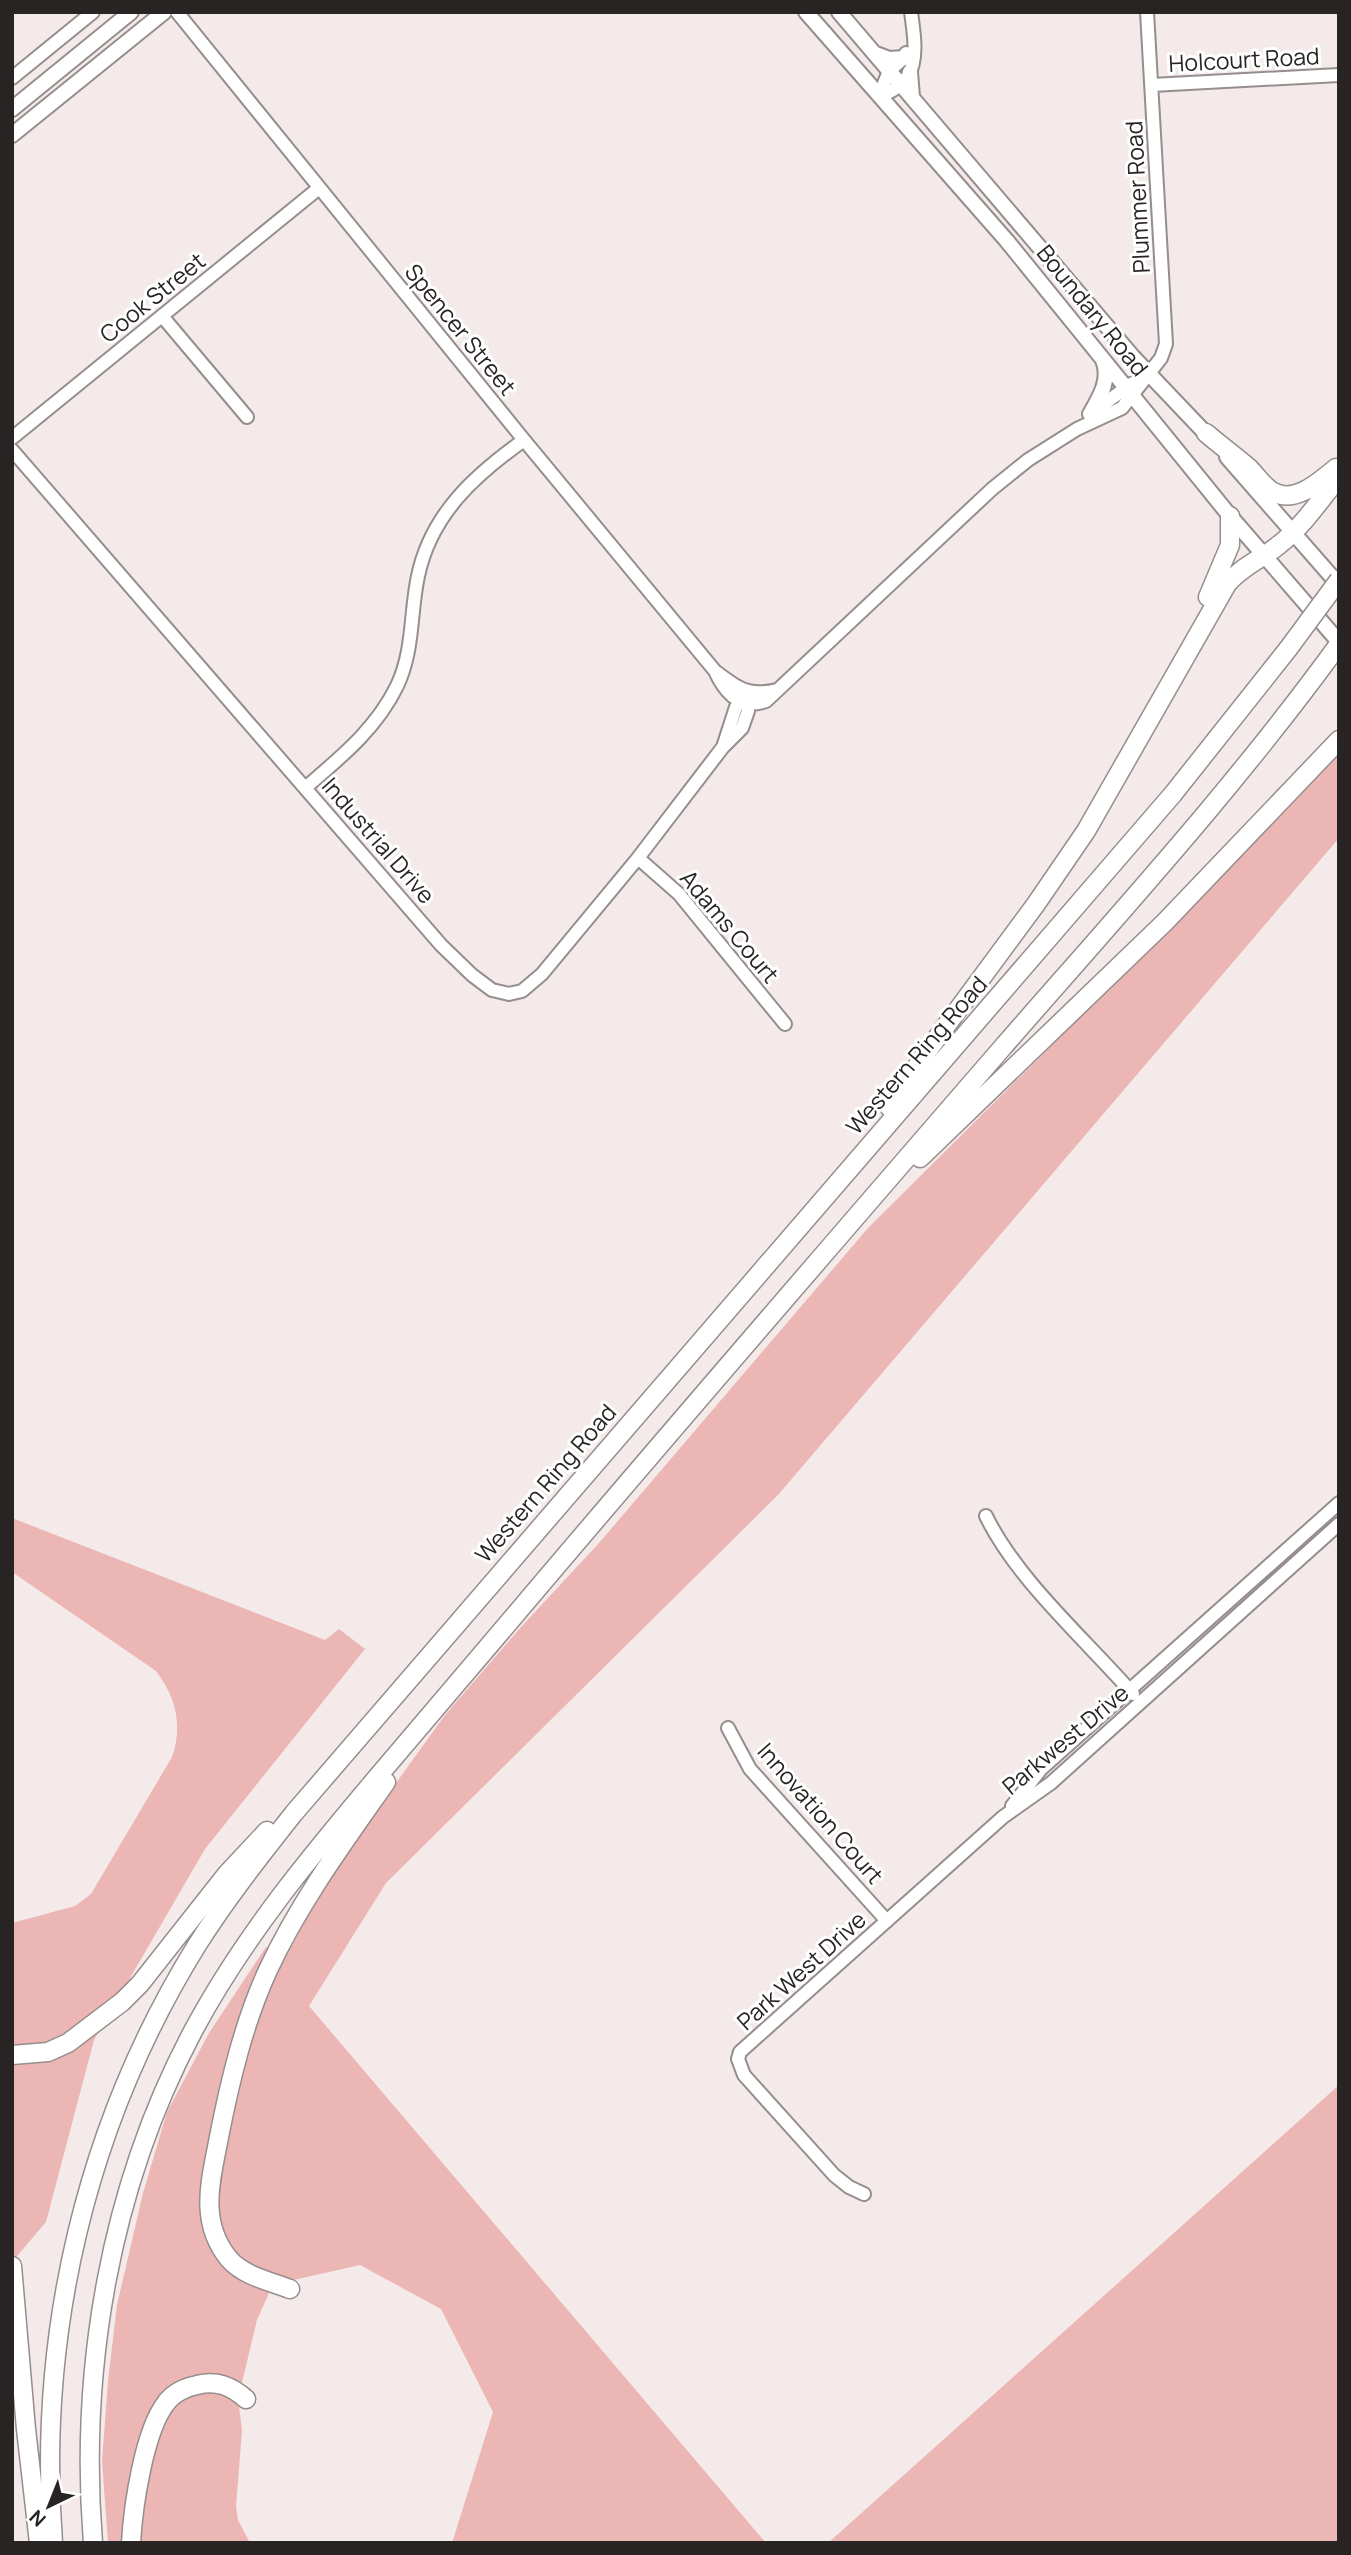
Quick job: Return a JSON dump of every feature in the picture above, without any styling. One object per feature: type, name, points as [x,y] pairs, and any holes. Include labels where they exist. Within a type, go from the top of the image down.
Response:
[{"type":"highway","points":[[1206,433],[1250,469],[1268,488],[1281,495],[1294,495],[1311,487],[1339,466]]},
{"type":"highway","points":[[854,1163],[926,1053],[1065,863],[1096,815],[1227,584],[1241,569],[1264,556],[1292,533],[1339,477]]},
{"type":"highway","points":[[1154,711],[1227,554],[1231,532],[1230,516]]},
{"type":"highway","name":"Western Ring Road","points":[[53,2543],[49,2427],[60,2311],[87,2192],[103,2140],[155,2021],[175,1982],[226,1900],[294,1813],[446,1635],[1173,794],[1339,583]]},
{"type":"highway","points":[[93,2543],[89,2454],[93,2364],[120,2218],[150,2128],[190,2036],[248,1940],[318,1847],[442,1701],[836,1239],[1249,764],[1339,643]]},
{"type":"highway","points":[[836,1239],[1165,922],[1339,740]]},
{"type":"highway","points":[[12,2055],[48,2052],[68,2043],[100,2020],[140,1984],[226,1875],[446,1635]]},
{"type":"highway","points":[[290,2289],[240,2269],[220,2246],[210,2218],[210,2182],[235,2066],[259,1992],[295,1920],[336,1854],[442,1701]]},
{"type":"highway","points":[[12,2266],[39,2543]]},
{"type":"highway","points":[[131,2543],[134,2507],[142,2469],[155,2421],[167,2401],[190,2386],[215,2383],[227,2385],[246,2399]]},
{"type":"main road","points":[[12,109],[131,12]]},
{"type":"main road","points":[[12,135],[163,12]]},
{"type":"main road","name":"Boundary Road","points":[[806,12],[1007,240],[1230,516],[1339,643]]},
{"type":"main road","name":"Boundary Road","points":[[839,12],[1148,373],[1206,433],[1339,583]]},
{"type":"main road","points":[[874,54],[907,65],[907,92]]},
{"type":"main road","points":[[1090,414],[1104,387],[1106,368],[1103,358]]},
{"type":"street","points":[[12,78],[93,12]]},
{"type":"street","name":"Spencer Street","points":[[177,12],[524,440],[715,671],[745,699]]},
{"type":"street","points":[[879,96],[890,71],[907,65],[915,57],[911,12]]},
{"type":"street","name":"Plummer Road","points":[[1130,391],[1161,358],[1166,344],[1147,12]]},
{"type":"street","name":"Holcourt Road","points":[[1152,85],[1339,75]]},
{"type":"street","points":[[879,96],[907,92]]},
{"type":"street","name":"Cook Street","points":[[12,438],[319,188]]},
{"type":"street","points":[[162,316],[247,417]]},
{"type":"street","points":[[1077,429],[1090,414],[1130,391]]},
{"type":"street","points":[[745,699],[777,690],[992,489],[1028,460],[1077,429],[1122,408],[1130,391]]},
{"type":"street","points":[[305,788],[368,732],[398,684],[411,641],[418,576],[436,527],[462,491],[524,440]]},
{"type":"street","name":"Industrial Drive","points":[[12,450],[441,945],[492,990],[509,994],[522,991],[542,974],[638,858],[723,747],[742,727],[746,718],[745,699]]},
{"type":"street","name":"Adams Court","points":[[638,858],[679,894],[785,1024]]},
{"type":"street","name":"Parkwest Drive","points":[[1003,1817],[1041,1769],[1339,1503]]},
{"type":"street","points":[[986,1516],[995,1535],[1019,1568],[1140,1703]]},
{"type":"street","name":"Parkwest Drive","points":[[1003,1817],[1051,1783],[1339,1524]]},
{"type":"street","name":"Innovation Court","points":[[728,1728],[750,1769],[887,1921]]},
{"type":"street","name":"Park West Drive","points":[[864,2194],[849,2187],[834,2175],[744,2075],[738,2059],[747,2046],[1003,1817]]},
{"type":"shaded area","points":[[1339,755],[1339,838],[778,1495],[386,1883],[309,2006],[766,2543],[452,2543],[493,2412],[441,2309],[360,2265],[289,2281],[269,2293],[257,2320],[238,2399],[242,2430],[236,2507],[238,2520],[250,2543],[108,2543],[102,2461],[108,2381],[117,2305],[143,2193],[167,2112],[209,2033],[266,1947],[292,1946],[314,1904],[365,1826],[445,1715],[599,1543],[868,1228],[1202,896]]},
{"type":"shaded area","points":[[12,1518],[325,1640],[339,1629],[365,1649],[205,1849],[94,2040],[46,2222],[12,2262],[12,1923],[75,1906],[91,1894],[172,1757],[177,1723],[173,1701],[156,1671],[12,1572]]},
{"type":"shaded area","points":[[1339,2085],[1339,2543],[828,2543]]}]
